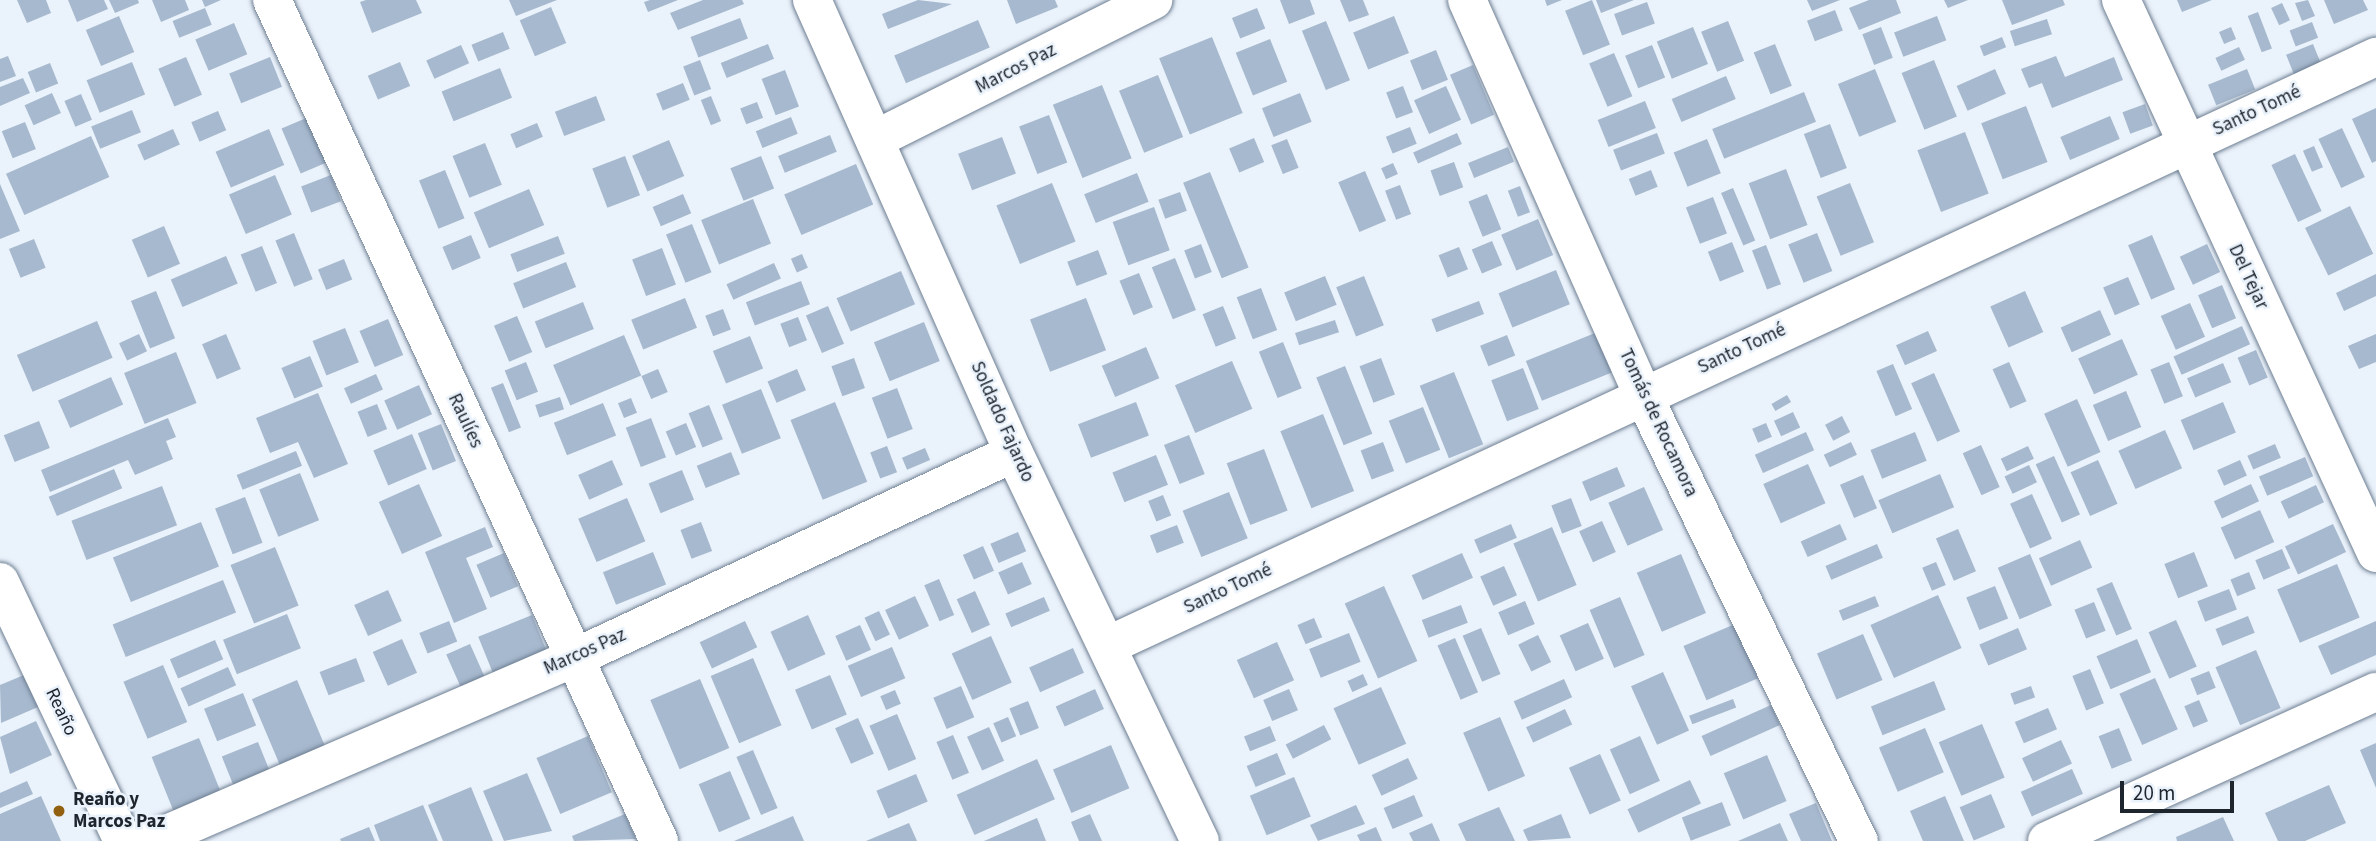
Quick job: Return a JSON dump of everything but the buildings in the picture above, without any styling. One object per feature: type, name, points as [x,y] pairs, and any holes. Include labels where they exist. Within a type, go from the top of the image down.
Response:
[{"type":"street","name":"Raulíes","points":[[272,0],[659,841]]},
{"type":"street","name":"Soldado Fajardo","points":[[812,0],[878,138],[1014,453],[1110,645],[1200,841]]},
{"type":"street","name":"Marcos Paz","points":[[878,138],[1153,0]]},
{"type":"street","name":"Tomás de Rocamora","points":[[1467,0],[1643,395],[1859,841]]},
{"type":"street","name":"Del Tejar","points":[[2121,0],[2376,552]]},
{"type":"street","name":"Santo Tomé","points":[[1110,645],[1643,395],[2376,57]]},
{"type":"street","name":"Marcos Paz","points":[[151,841],[574,658],[1014,453]]},
{"type":"street","name":"Reaño","points":[[0,582],[123,841]]},
{"type":"street","points":[[2048,841],[2376,692]]},
{"type":"place","name":"Reaño y Marcos Paz","points":[[59,811]]}]
